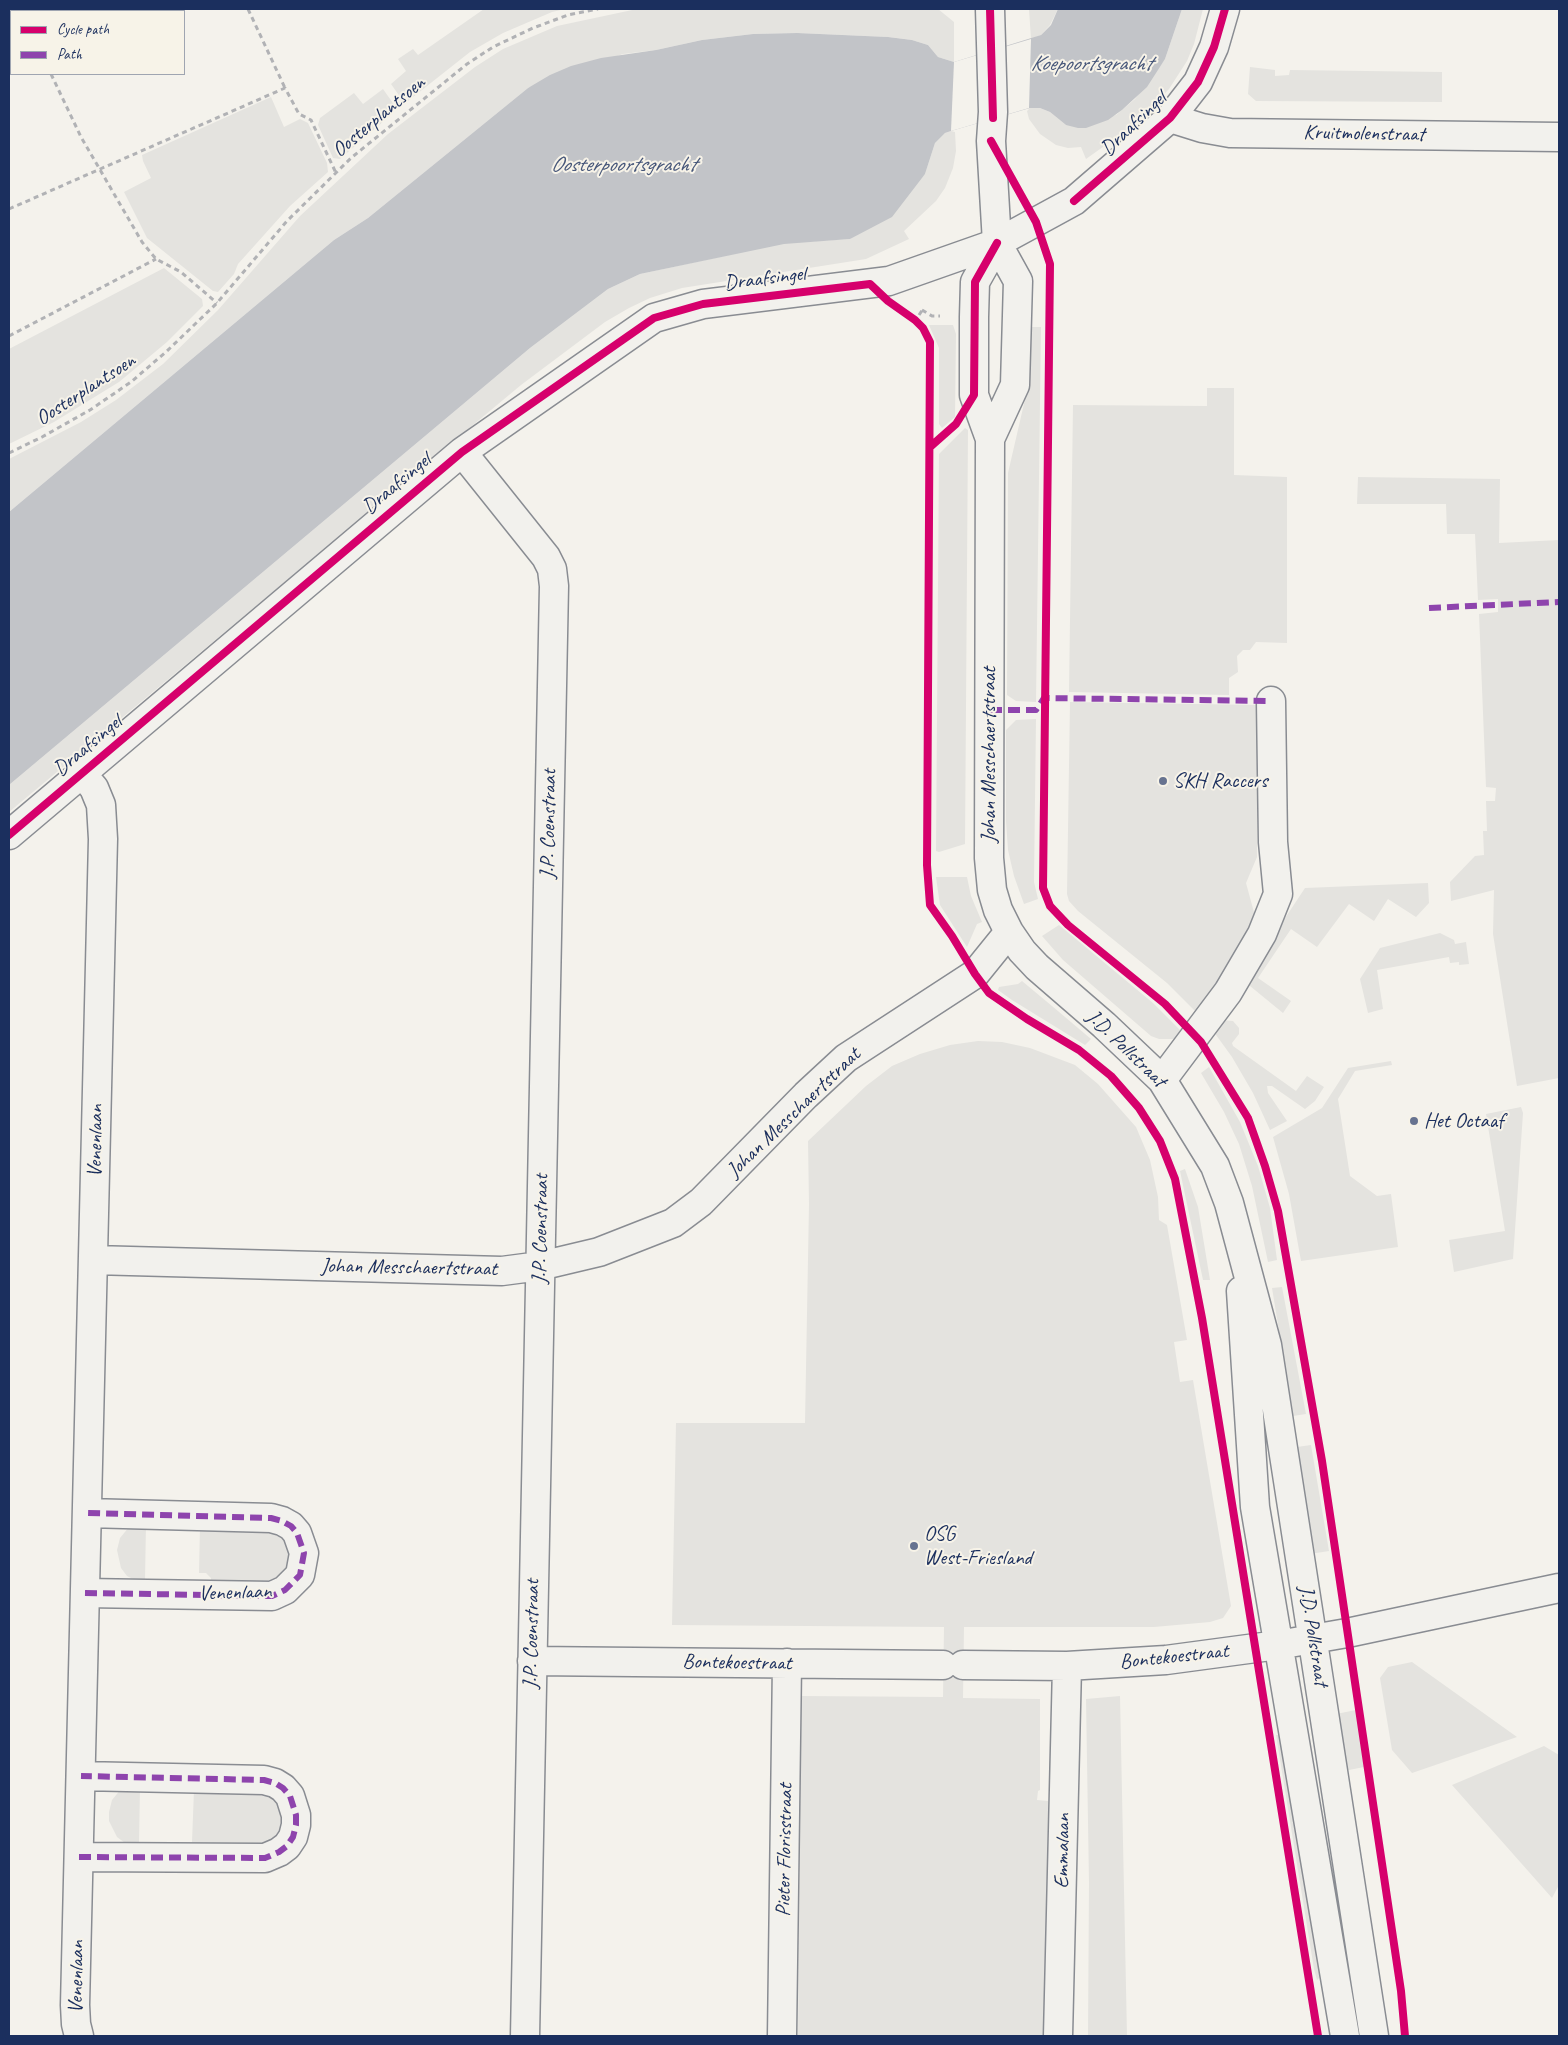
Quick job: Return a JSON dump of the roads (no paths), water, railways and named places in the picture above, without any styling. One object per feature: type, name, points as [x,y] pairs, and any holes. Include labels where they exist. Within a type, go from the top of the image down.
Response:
[{"type":"street","points":[[990,9],[993,118],[991,141],[997,243]]},
{"type":"street","name":"Draafsingel","points":[[9,835],[462,452],[654,318],[703,304],[870,284],[910,275],[997,243],[1074,201],[1170,118],[1198,82],[1214,47],[1225,9]]},
{"type":"street","name":"Kruitmolenstraat","points":[[1170,118],[1202,128],[1230,133],[1559,137]]},
{"type":"street","name":"Johan Messchaertstraat","points":[[990,439],[1015,385],[1018,281],[997,243]]},
{"type":"street","name":"Johan Messchaertstraat","points":[[93,1260],[502,1270],[540,1266],[599,1252],[673,1223],[701,1202],[806,1095],[846,1058],[975,974],[1009,932],[998,910],[992,890],[989,858],[990,439],[974,395],[974,282],[997,243]]},
{"type":"street","name":"J.P. Coenstraat","points":[[462,452],[546,557],[552,569],[554,586],[525,2036]]},
{"type":"street","points":[[1162,1080],[1228,992],[1262,934],[1278,894],[1273,842],[1272,701]]},
{"type":"street","name":"Venenlaan","points":[[79,2036],[76,2024],[76,2004],[103,839],[101,805],[94,788],[82,774]]},
{"type":"street","name":"J.D. Pollstraat","points":[[1009,932],[1022,951],[1037,967],[1104,1025],[1162,1080],[1216,1166],[1229,1202],[1268,1345],[1374,2036]]},
{"type":"street","name":"J.D. Pollstraat","points":[[1238,1239],[1255,1507],[1344,2036]]},
{"type":"street","name":"Venenlaan","points":[[85,1593],[272,1596],[285,1590],[300,1575],[304,1553],[297,1534],[282,1520],[271,1518],[87,1513]]},
{"type":"street","name":"Bontekoestraat","points":[[532,1661],[1067,1666],[1166,1660],[1313,1639],[1559,1588]]},
{"type":"street","name":"Pieter Florisstraat","points":[[782,2036],[788,1663]]},
{"type":"street","name":"Emmalaan","points":[[1058,2036],[1067,1666]]},
{"type":"street","points":[[79,1857],[265,1858],[279,1852],[286,1846],[293,1837],[296,1825],[296,1815],[290,1796],[275,1782],[264,1780],[81,1776]]},
{"type":"water","name":"Oosterpoortsgracht","points":[[1058,9],[1182,9],[1165,59],[1147,87],[1108,120],[1086,128],[1078,128],[1066,125],[1050,112],[1040,108],[1030,108],[945,133],[935,143],[925,174],[892,217],[850,239],[784,244],[640,274],[608,289],[530,348],[9,785],[9,512],[334,240],[368,218],[528,88],[550,75],[571,66],[601,58],[656,50],[702,40],[753,34],[797,33],[888,37],[912,40],[928,45],[938,57],[954,62],[1041,35],[1051,25]]},
{"type":"place","name":"SKH Raccers","points":[[1163,781]]},
{"type":"place","name":"Het Octaaf","points":[[1414,1121]]},
{"type":"place","name":"OSG West-Friesland","points":[[914,1546]]},
{"type":"water label","name":"Koepoortsgracht","points":[[1091,64]]}]
